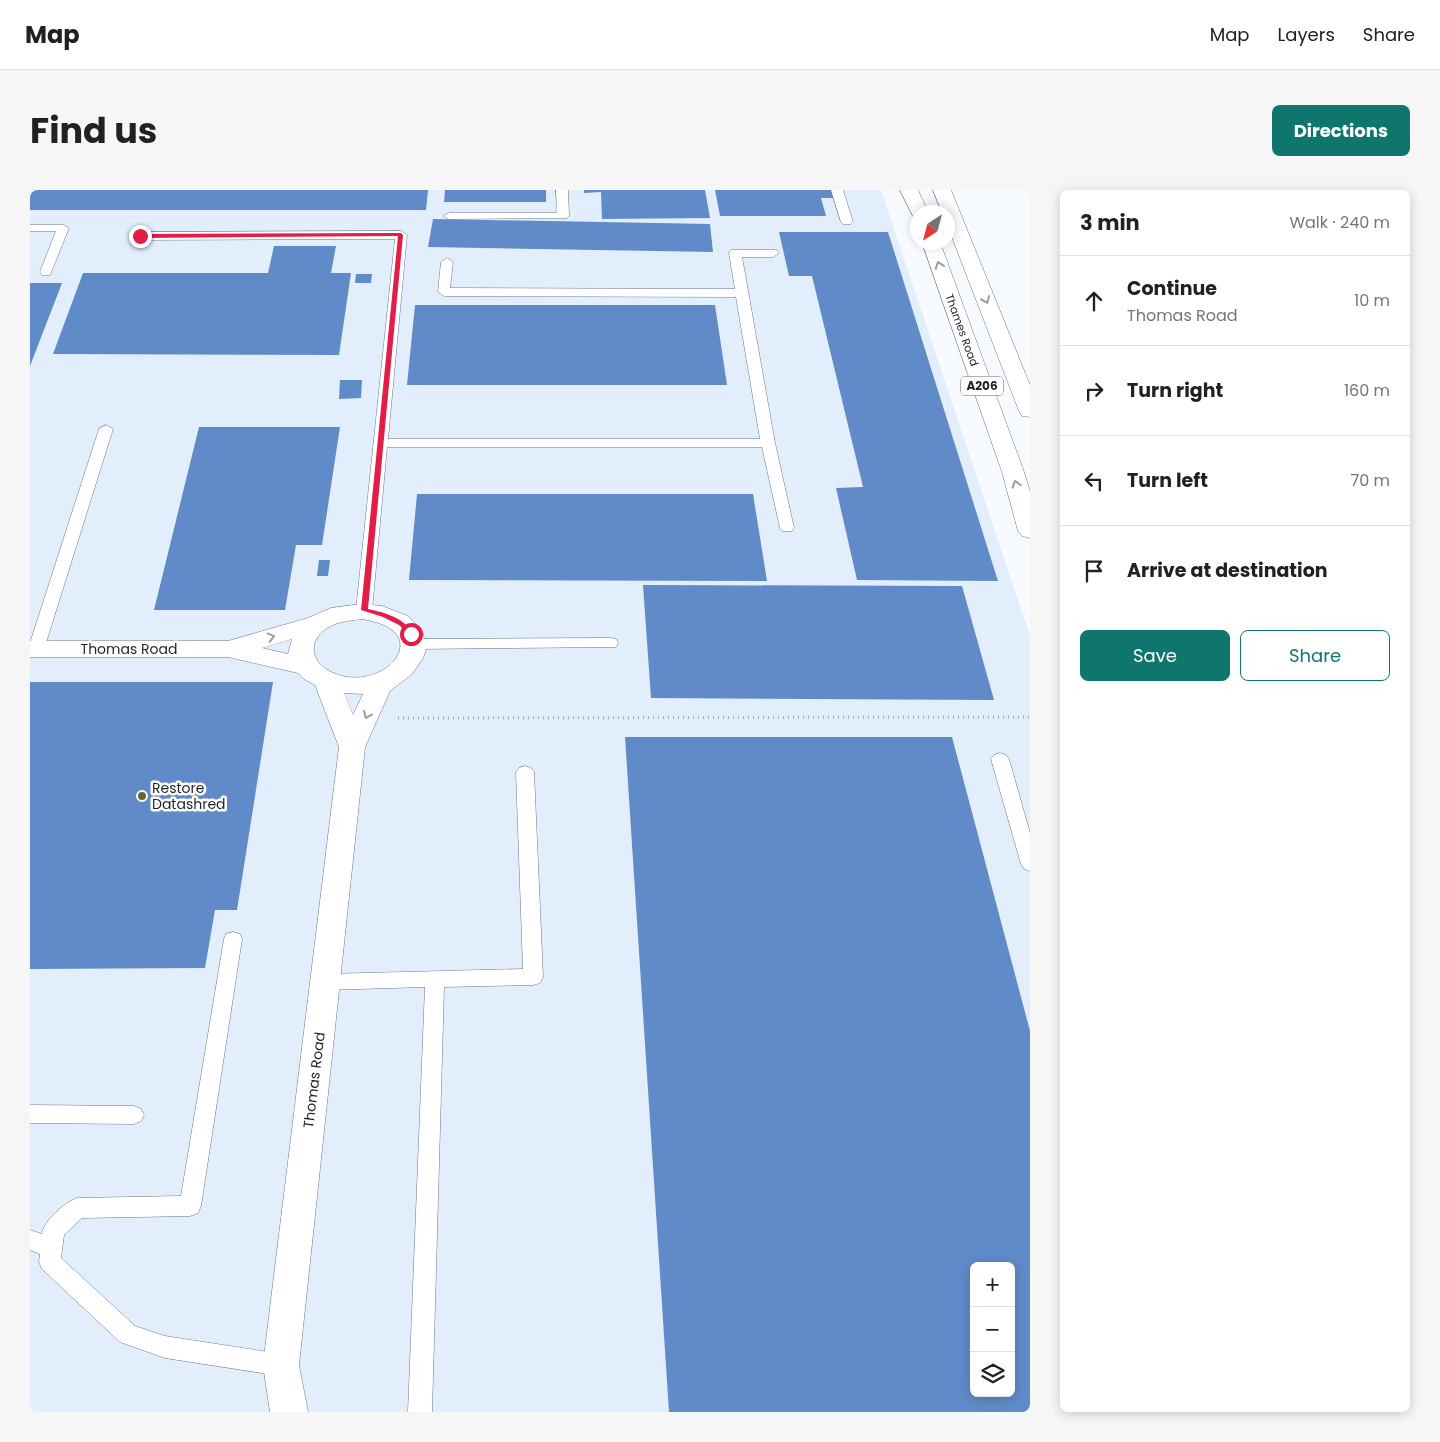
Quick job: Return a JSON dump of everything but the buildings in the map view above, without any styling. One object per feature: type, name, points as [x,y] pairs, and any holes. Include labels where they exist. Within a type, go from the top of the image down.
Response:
[{"type":"street","points":[[909,190],[916,205]]},
{"type":"street","name":"A206","points":[[942,190],[1030,411]]},
{"type":"street","name":"Thames Road","points":[[933,250],[1013,472],[1030,531]]},
{"type":"street","name":"Thomas Road","points":[[33,649],[228,649],[306,666],[327,682],[361,686],[382,682],[393,677],[410,659],[413,644],[411,634],[402,623],[385,615],[364,610],[329,617],[314,626],[228,649]]},
{"type":"street","points":[[306,666],[300,656],[301,643],[314,626]]},
{"type":"street","name":"Thomas Road","points":[[327,682],[352,748]]},
{"type":"street","name":"Thomas Road","points":[[289,1412],[281,1365],[352,748],[382,682]]},
{"type":"lane","points":[[449,216],[563,216],[562,190]]},
{"type":"lane","points":[[837,190],[847,222]]},
{"type":"lane","points":[[30,228],[63,228],[46,272]]},
{"type":"lane","points":[[140,236],[401,235],[364,610]]},
{"type":"lane","points":[[773,253],[734,253],[768,444],[787,528]]},
{"type":"lane","points":[[447,262],[444,292],[742,293]]},
{"type":"lane","points":[[33,649],[106,429]]},
{"type":"lane","points":[[380,443],[768,444]]},
{"type":"lane","points":[[413,644],[610,643]]},
{"type":"lane","points":[[1000,759],[1030,864]]},
{"type":"lane","points":[[325,982],[533,977],[525,772]]},
{"type":"lane","points":[[233,939],[190,1206],[77,1208],[53,1231],[50,1262],[128,1334],[165,1347],[281,1365]]},
{"type":"lane","points":[[420,1412],[435,980]]},
{"type":"lane","points":[[30,1114],[134,1115]]},
{"type":"lane","points":[[30,1240],[51,1248]]},
{"type":"path","points":[[366,718],[1030,717]]},
{"type":"shaded area","points":[[30,190],[881,190],[1030,636],[1030,1412],[30,1412]]},
{"type":"place","name":"Restore Datashred","points":[[142,796]]},
{"type":"route","points":[[140,236],[401,235],[364,610],[385,615],[402,623],[411,634]]}]
